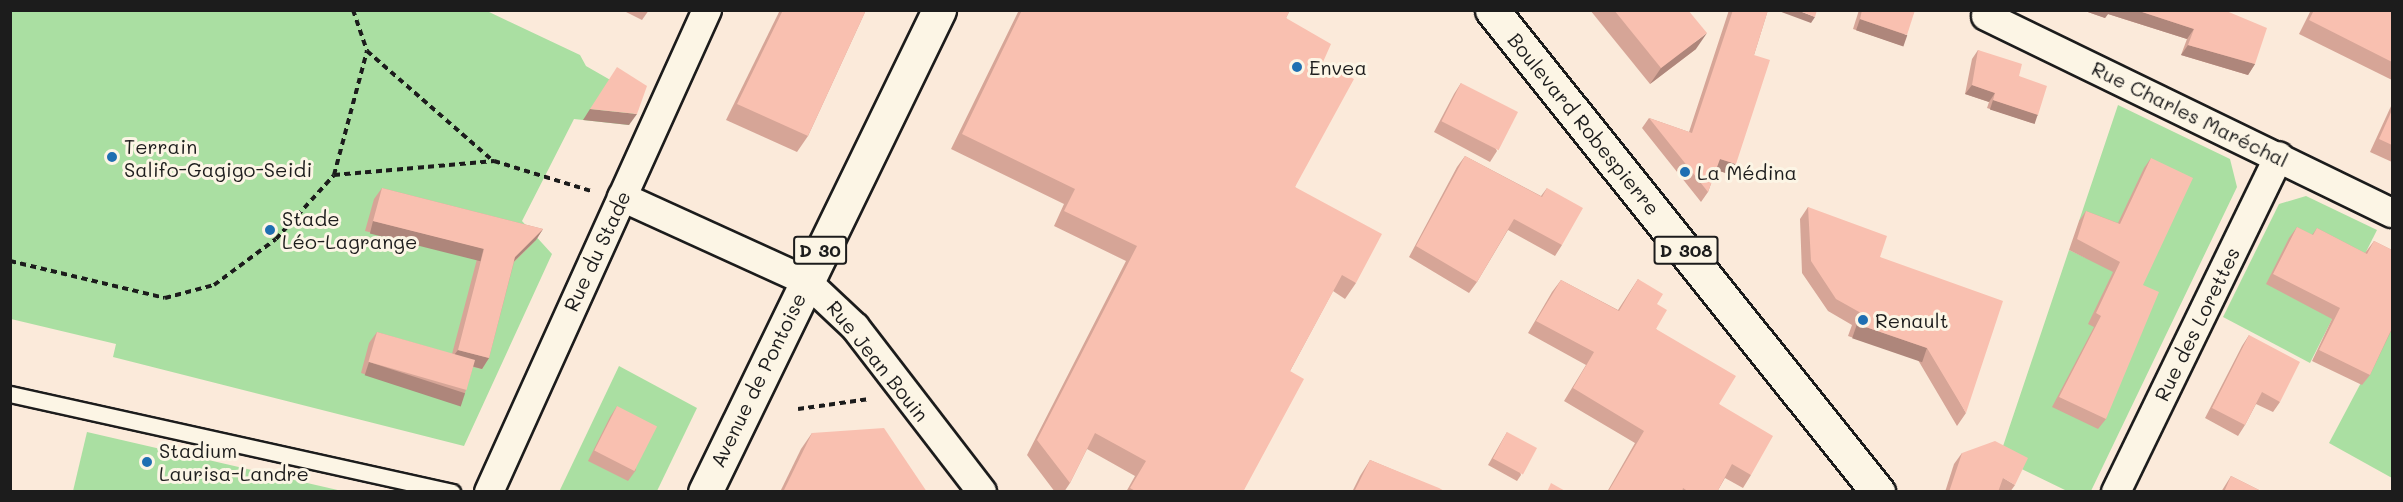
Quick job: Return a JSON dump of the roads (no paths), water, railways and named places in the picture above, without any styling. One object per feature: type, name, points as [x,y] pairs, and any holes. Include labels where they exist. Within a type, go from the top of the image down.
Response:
[{"type":"main road","name":"Avenue de Pontoise","points":[[705,492],[939,10]]},
{"type":"main road","name":"Boulevard Robespierre","points":[[1492,10],[1878,492]]},
{"type":"street","name":"Rue du Stade","points":[[489,492],[707,10]]},
{"type":"street","name":"Rue Charles Maréchal","points":[[1986,16],[2392,213]]},
{"type":"street","name":"Rue des Lorettes","points":[[2116,492],[2279,157]]},
{"type":"street","name":"Rue Jean Bouin","points":[[622,198],[806,281],[855,327],[982,492]]},
{"type":"lane","points":[[10,394],[452,492]]},
{"type":"place","name":"Envea","points":[[1297,67]]},
{"type":"place","name":"Terrain Salifo-Gagigo-Seidi","points":[[112,157]]},
{"type":"place","name":"La Médina","points":[[1685,172]]},
{"type":"place","name":"Stade Léo-Lagrange","points":[[270,230]]},
{"type":"place","name":"Renault","points":[[1863,320]]},
{"type":"place","name":"Stadium Laurisa-Landre","points":[[147,462]]}]
